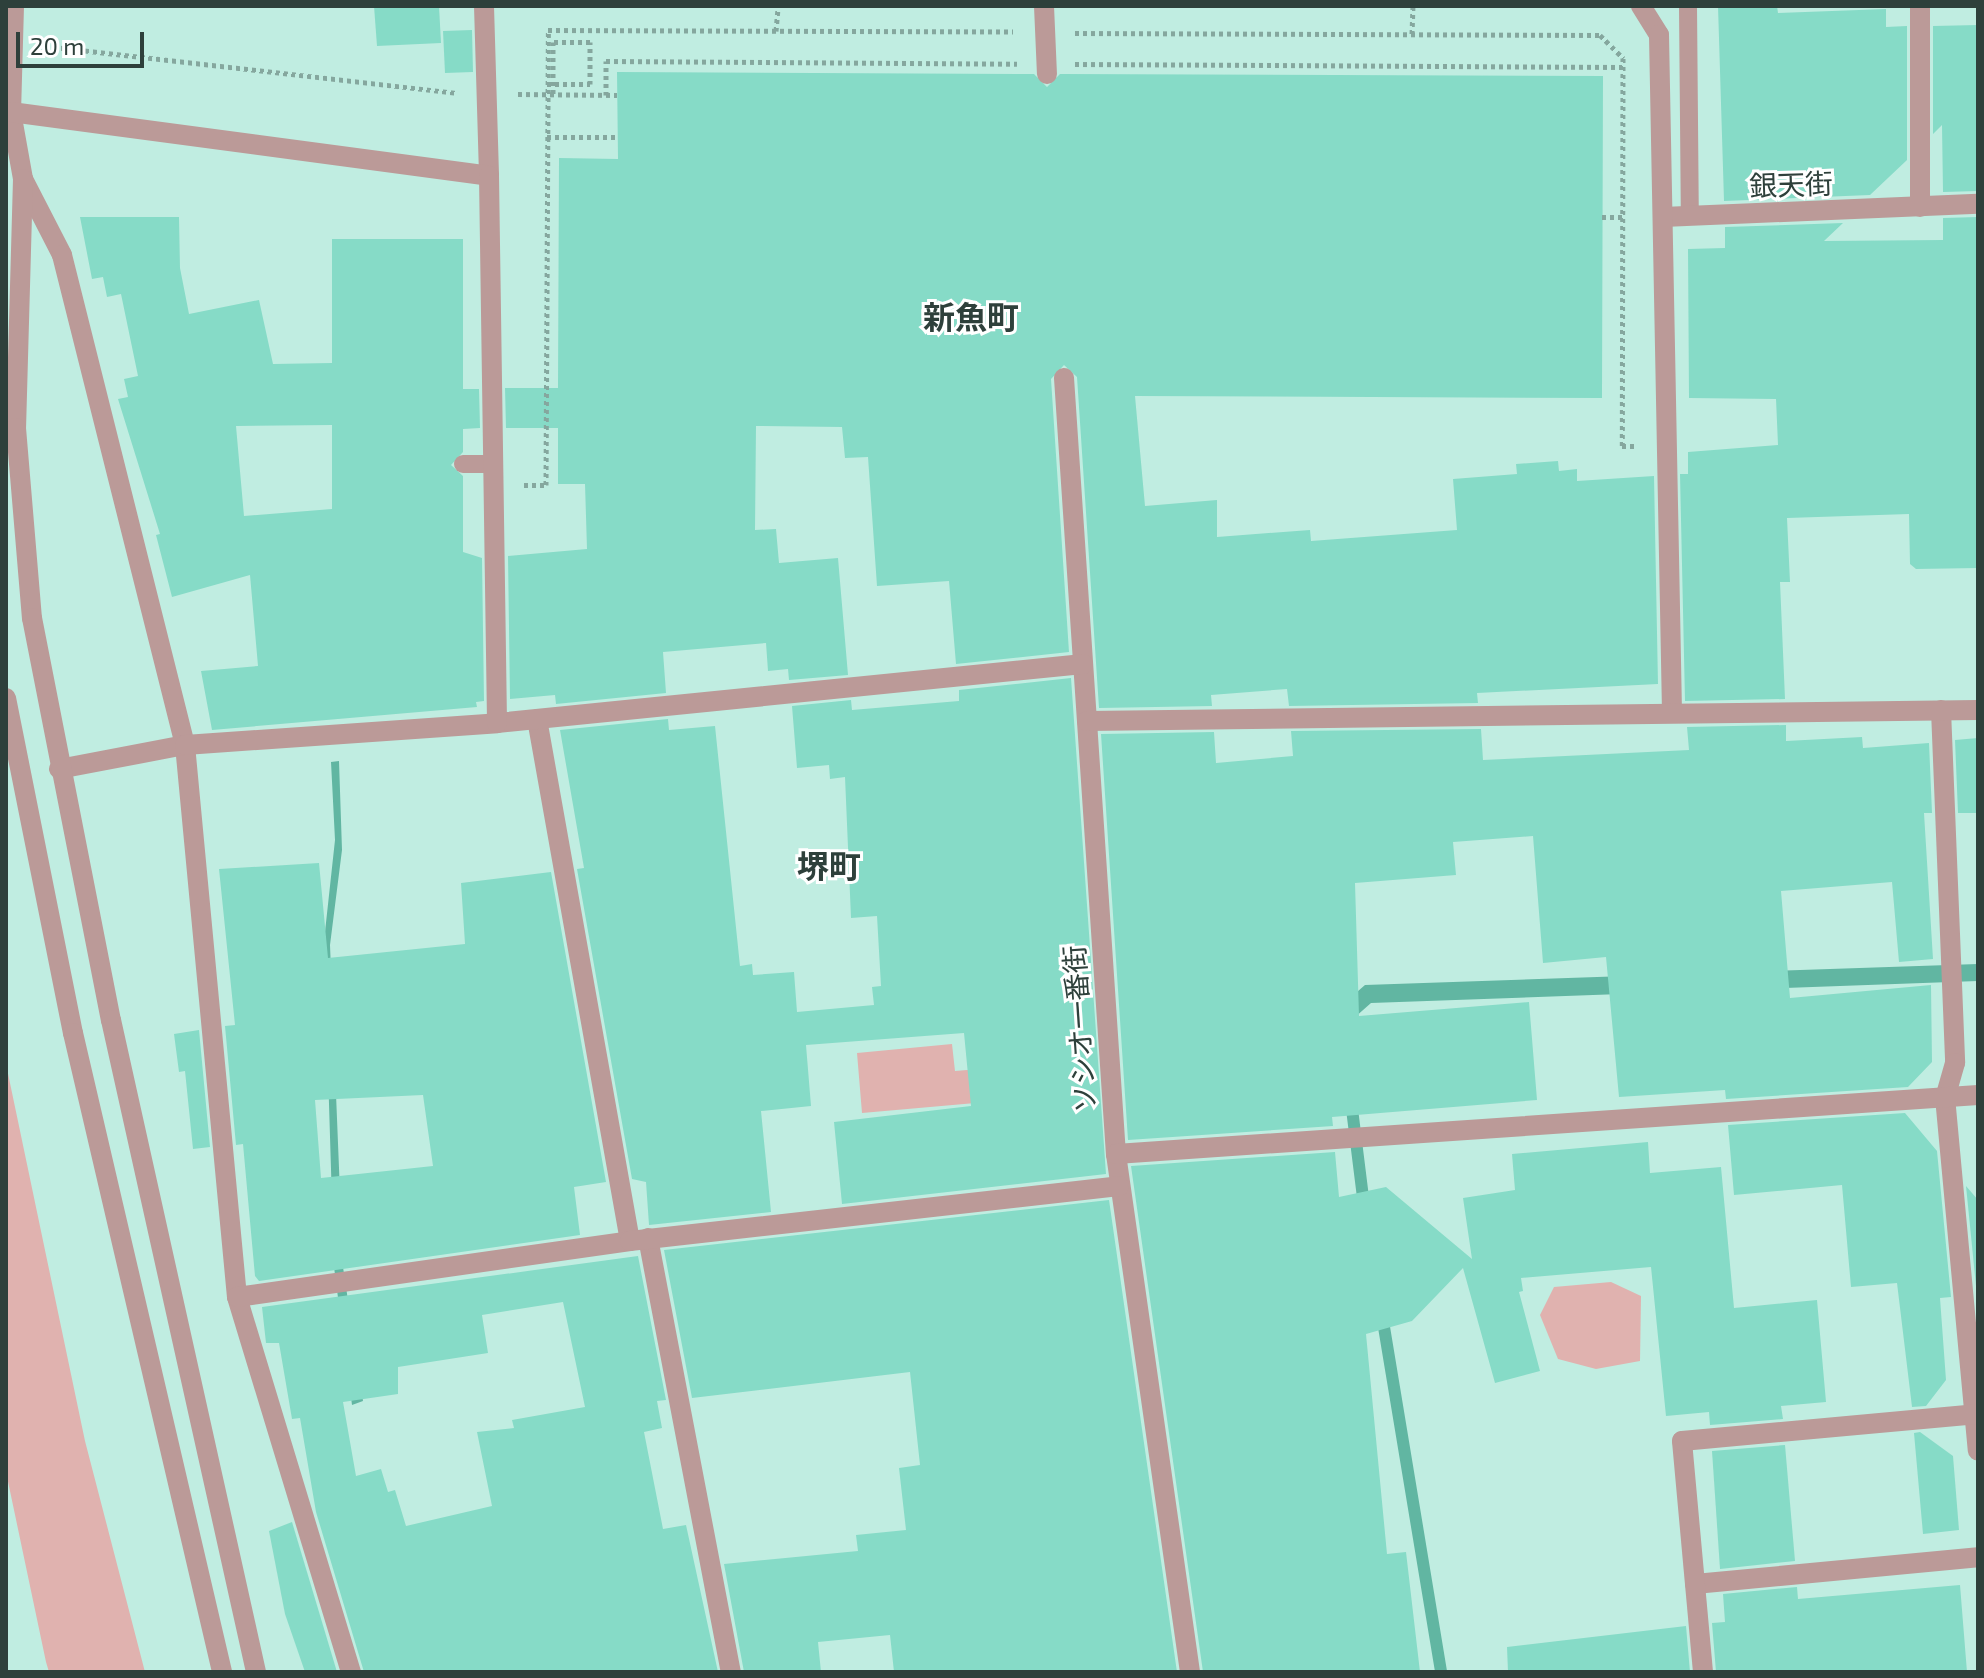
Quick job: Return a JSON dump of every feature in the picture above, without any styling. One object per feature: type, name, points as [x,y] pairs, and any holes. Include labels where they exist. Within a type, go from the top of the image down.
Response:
[{"type":"street","points":[[484,6],[497,723]]},
{"type":"street","points":[[1044,6],[1047,74]]},
{"type":"street","points":[[1641,6],[1659,35],[1672,712]]},
{"type":"street","points":[[1920,6],[1920,207]]},
{"type":"street","points":[[11,16],[8,119],[23,179],[62,255],[185,745],[237,1297],[351,1672]]},
{"type":"street","points":[[8,119],[489,176]]},
{"type":"street","points":[[23,179],[15,343],[22,530],[59,769],[256,1672]]},
{"type":"street","name":"銀天街","points":[[1663,217],[1978,204]]},
{"type":"street","name":"ソシオ一番街","points":[[1064,378],[1119,1186],[1190,1672]]},
{"type":"street","points":[[59,769],[185,745],[497,723],[1083,664]]},
{"type":"street","points":[[6,698],[73,1033],[222,1672]]},
{"type":"street","points":[[1941,710],[1955,1063],[1945,1097],[1978,1450]]},
{"type":"street","points":[[1087,721],[1978,710]]},
{"type":"street","points":[[537,719],[639,1240],[731,1672]]},
{"type":"street","points":[[1116,1154],[1978,1095]]},
{"type":"street","points":[[237,1297],[639,1240],[1119,1186]]},
{"type":"street","points":[[1703,1672],[1682,1441],[1976,1414]]},
{"type":"street","points":[[1695,1584],[1978,1557]]},
{"type":"lane","points":[[1688,6],[1690,216]]},
{"type":"lane","points":[[463,464],[494,464]]},
{"type":"path","points":[[776,31],[778,6]]},
{"type":"path","points":[[1412,34],[1413,6]]},
{"type":"path","points":[[494,485],[546,485],[548,30],[1600,35],[1623,58],[1622,446],[1668,445]]},
{"type":"path","points":[[547,84],[566,84],[590,84],[590,42],[553,42],[553,95]]},
{"type":"path","points":[[38,45],[464,93]]},
{"type":"path","points":[[1586,67],[1622,67]]},
{"type":"path","points":[[509,94],[617,95]]},
{"type":"path","points":[[547,137],[617,137]]},
{"type":"shaded area","points":[[339,761],[342,850],[330,945],[343,1267],[363,1401],[352,1405],[334,1267],[324,941],[335,840],[331,762]]},
{"type":"shaded area","points":[[1978,964],[1978,981],[1371,1003],[1354,1018],[1342,1005],[1365,985]]},
{"type":"shaded area","points":[[952,1044],[955,1071],[1076,1061],[1078,1094],[862,1113],[857,1053]]},
{"type":"shaded area","points":[[6,1064],[85,1441],[145,1672],[49,1672],[46,1662],[6,1472]]},
{"type":"shaded area","points":[[1611,1282],[1641,1296],[1640,1361],[1596,1369],[1558,1359],[1540,1315],[1554,1287]]},
{"type":"building","points":[[374,6],[439,6],[441,43],[377,46]]},
{"type":"building","points":[[1718,6],[1777,6],[1778,13],[1886,9],[1886,27],[1907,26],[1907,160],[1870,195],[1724,201]]},
{"type":"building","points":[[1978,25],[1978,191],[1943,192],[1942,125],[1933,134],[1933,26]]},
{"type":"building","points":[[472,30],[473,72],[445,73],[443,31]]},
{"type":"building","points":[[617,72],[1034,74],[1047,87],[1060,74],[1603,76],[1602,398],[1135,396],[1145,506],[1217,500],[1217,537],[1310,530],[1311,541],[1457,530],[1453,479],[1517,474],[1516,464],[1558,461],[1559,471],[1577,469],[1577,481],[1654,476],[1658,684],[1477,693],[1478,703],[1289,706],[1287,689],[1211,695],[1212,706],[1099,708],[1077,377],[1064,365],[1051,379],[1069,652],[956,664],[949,581],[877,586],[868,457],[845,458],[842,427],[756,426],[755,530],[776,529],[779,563],[838,558],[848,675],[789,680],[788,669],[768,671],[766,643],[663,652],[666,693],[556,704],[555,695],[510,699],[508,556],[587,549],[585,484],[558,484],[558,428],[506,428],[505,388],[558,388],[559,158],[618,159]]},
{"type":"building","points":[[80,217],[179,217],[180,268],[189,314],[259,300],[273,364],[332,363],[332,239],[463,239],[463,389],[479,389],[480,428],[463,429],[463,452],[451,465],[463,476],[463,552],[482,558],[484,701],[476,702],[477,707],[212,730],[201,671],[258,666],[250,575],[172,597],[156,535],[160,534],[118,399],[128,397],[124,379],[138,376],[121,294],[107,297],[103,277],[92,279]],"holes":[[[332,425],[332,509],[244,516],[236,426]]]},
{"type":"building","points":[[1978,217],[1978,568],[1916,569],[1910,564],[1909,514],[1787,518],[1790,582],[1780,582],[1785,699],[1685,701],[1680,474],[1688,474],[1688,452],[1778,445],[1776,399],[1689,398],[1688,249],[1725,248],[1725,227],[1843,223],[1824,241],[1943,240],[1943,218]]},
{"type":"building","points":[[1071,678],[1106,1174],[842,1204],[834,1122],[971,1106],[964,1033],[806,1045],[811,1106],[761,1111],[771,1212],[649,1225],[646,1182],[632,1179],[577,869],[584,868],[560,730],[668,719],[669,730],[715,726],[740,966],[752,964],[753,975],[794,972],[797,1012],[874,1005],[872,987],[881,986],[877,916],[851,918],[845,777],[830,779],[829,765],[797,768],[792,706],[851,700],[852,710],[959,701],[959,690]]},
{"type":"building","points":[[1786,725],[1786,741],[1862,737],[1863,748],[1929,743],[1932,813],[1924,813],[1933,959],[1899,962],[1892,882],[1781,891],[1790,998],[1931,985],[1932,1062],[1908,1087],[1726,1099],[1725,1090],[1619,1097],[1606,957],[1543,963],[1533,836],[1453,842],[1456,875],[1355,883],[1359,1016],[1529,1002],[1537,1100],[1332,1117],[1333,1126],[1128,1140],[1101,734],[1214,732],[1216,763],[1293,756],[1291,731],[1481,729],[1483,760],[1689,750],[1687,727]]},
{"type":"building","points":[[1978,738],[1978,813],[1958,813],[1955,740]]},
{"type":"building","points":[[319,863],[328,958],[465,944],[461,883],[551,872],[606,1182],[574,1187],[580,1235],[259,1281],[255,1276],[243,1144],[236,1145],[225,1026],[235,1025],[219,869]],"holes":[[[423,1095],[433,1166],[321,1178],[315,1100]]]},
{"type":"building","points":[[199,1030],[210,1147],[193,1149],[185,1071],[179,1072],[174,1034]]},
{"type":"building","points":[[1905,1113],[1937,1151],[1951,1297],[1940,1298],[1946,1380],[1926,1406],[1912,1407],[1897,1283],[1851,1287],[1842,1185],[1734,1195],[1728,1125]]},
{"type":"building","points":[[1648,1142],[1650,1173],[1721,1167],[1734,1308],[1817,1300],[1826,1402],[1781,1406],[1783,1419],[1710,1425],[1709,1412],[1666,1416],[1651,1267],[1521,1278],[1523,1291],[1519,1292],[1540,1371],[1495,1383],[1463,1268],[1412,1321],[1366,1334],[1387,1554],[1406,1552],[1420,1672],[1203,1672],[1131,1166],[1335,1152],[1339,1197],[1386,1187],[1472,1259],[1463,1198],[1515,1190],[1512,1154]]},
{"type":"building","points":[[1966,1186],[1978,1200],[1978,1296],[1977,1296]]},
{"type":"building","points":[[1109,1200],[1177,1672],[894,1672],[890,1635],[818,1642],[821,1672],[744,1672],[724,1564],[858,1551],[856,1535],[906,1530],[899,1468],[920,1465],[910,1372],[692,1398],[664,1250]]},
{"type":"building","points":[[638,1256],[666,1400],[657,1401],[662,1428],[644,1432],[663,1529],[686,1525],[718,1672],[364,1672],[316,1512],[300,1418],[292,1419],[279,1343],[266,1343],[262,1307]],"holes":[[[563,1302],[585,1407],[512,1420],[514,1428],[477,1432],[492,1506],[406,1526],[395,1490],[388,1492],[381,1469],[356,1476],[343,1402],[398,1394],[398,1367],[488,1353],[482,1315]]]},
{"type":"building","points":[[1920,1432],[1953,1456],[1959,1530],[1923,1534],[1914,1433]]},
{"type":"building","points":[[1785,1445],[1795,1561],[1720,1569],[1712,1451]]},
{"type":"building","points":[[292,1522],[337,1672],[305,1672],[285,1614],[269,1531]]},
{"type":"building","points":[[1960,1585],[1967,1672],[1716,1672],[1712,1623],[1725,1622],[1723,1594],[1797,1587],[1798,1599]]},
{"type":"building","points":[[1686,1626],[1690,1672],[1508,1672],[1507,1647]]},
{"type":"waterway","points":[[1351,1101],[1364,1206]]},
{"type":"waterway","points":[[1382,1315],[1441,1672]]},
{"type":"district","name":"新魚町","points":[[971,316]]},
{"type":"district","name":"堺町","points":[[829,865]]}]
